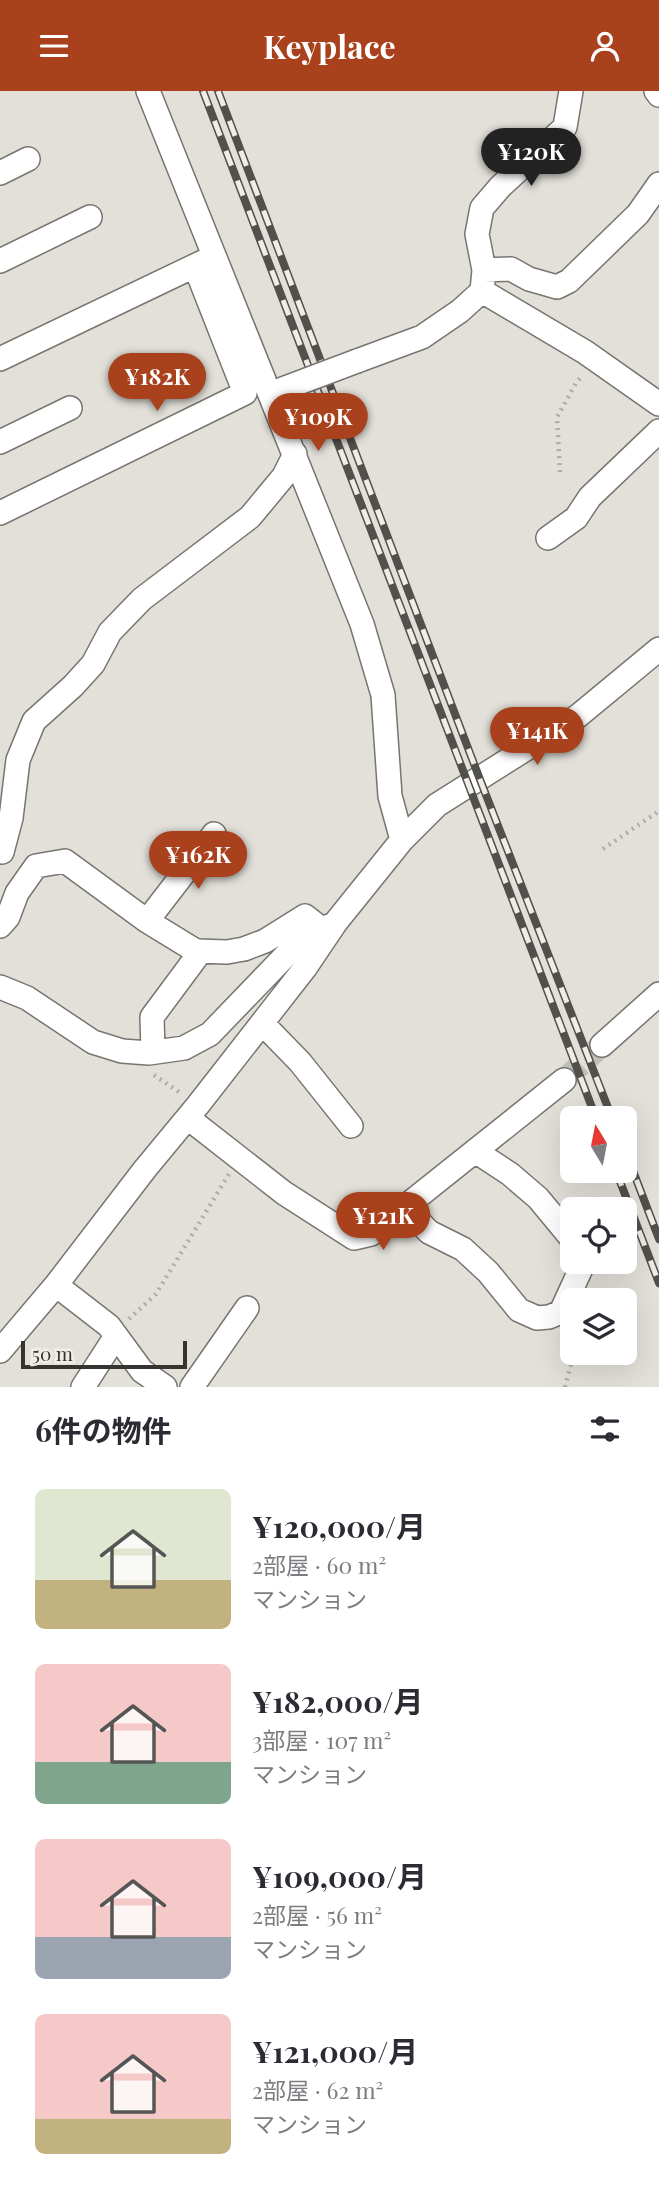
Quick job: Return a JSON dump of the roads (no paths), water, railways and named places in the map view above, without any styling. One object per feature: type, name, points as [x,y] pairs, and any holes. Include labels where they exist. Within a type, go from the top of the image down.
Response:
[{"type":"street","points":[[0,513],[245,393],[205,261],[148,91]]},
{"type":"street","points":[[571,91],[565,127],[500,187],[482,208],[477,234],[483,281],[659,404]]},
{"type":"street","points":[[0,173],[28,159]]},
{"type":"street","points":[[275,392],[422,337],[460,311],[483,281],[510,269],[529,279],[556,287],[569,281],[638,214],[659,184]]},
{"type":"street","points":[[0,261],[90,217]]},
{"type":"street","points":[[0,359],[205,261]]},
{"type":"street","points":[[205,261],[275,392],[295,454],[362,624],[383,695],[390,796],[402,840]]},
{"type":"street","points":[[0,442],[70,408]]},
{"type":"street","points":[[548,537],[576,518],[590,497],[659,431]]},
{"type":"street","points":[[1,853],[11,818],[18,760],[34,721],[93,664],[110,632],[142,599],[250,517],[284,477],[295,454]]},
{"type":"street","points":[[0,1351],[56,1285],[305,968],[329,926],[402,840],[437,805],[578,716],[654,662]]},
{"type":"street","points":[[147,921],[215,834]]},
{"type":"street","points":[[0,926],[8,918],[18,893],[36,866],[65,860],[147,921],[201,951],[227,952],[244,949],[265,941],[304,916],[329,926]]},
{"type":"street","points":[[0,987],[27,998],[93,1042],[150,1062],[210,1034],[290,951],[329,926]]},
{"type":"street","points":[[150,1062],[152,1017],[201,951]]},
{"type":"street","points":[[602,1045],[658,997]]},
{"type":"street","points":[[262,1023],[300,1062],[351,1126]]},
{"type":"street","points":[[193,1111],[237,1156],[284,1193],[354,1238],[371,1234],[564,1080]]},
{"type":"street","points":[[475,1151],[510,1174],[538,1198],[560,1225]]},
{"type":"street","points":[[405,1207],[429,1232],[463,1249],[488,1272],[519,1310],[537,1318],[561,1312],[578,1274]]},
{"type":"street","points":[[56,1285],[109,1326],[142,1371],[165,1387]]},
{"type":"street","points":[[192,1387],[247,1308]]},
{"type":"street","points":[[83,1387],[116,1336]]},
{"type":"tunnel","points":[[564,1080],[602,1045]]},
{"type":"railway","points":[[203,91],[591,1106]]},
{"type":"railway","points":[[218,91],[607,1106]]},
{"type":"railway","points":[[637,1181],[659,1239]]},
{"type":"railway","points":[[621,1183],[659,1283]]}]
